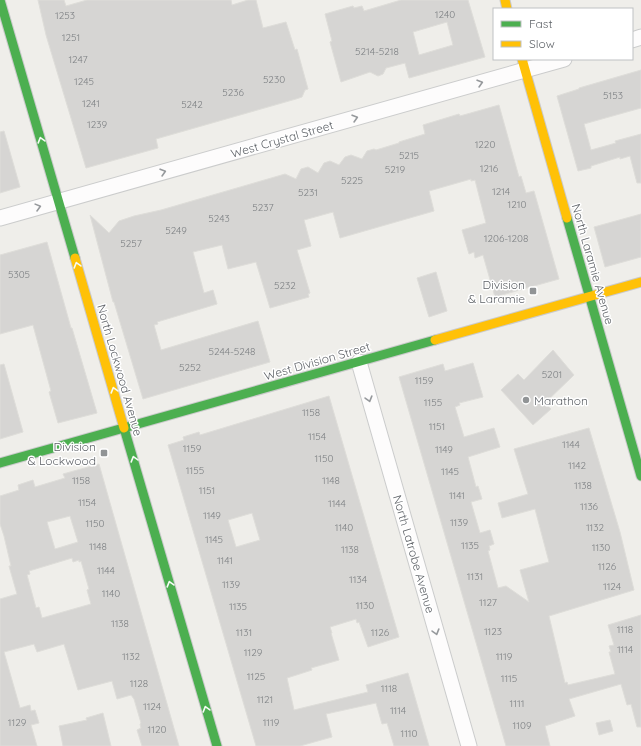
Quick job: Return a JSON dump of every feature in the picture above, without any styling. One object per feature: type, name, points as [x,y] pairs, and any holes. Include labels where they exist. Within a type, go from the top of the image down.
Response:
[{"type":"street","name":"North Lockwood Avenue","points":[[0,0],[217,746]]},
{"type":"street","name":"West Crystal Street","points":[[0,218],[59,202],[523,64],[556,60]]},
{"type":"street","name":"North Laramie Avenue","points":[[523,64],[591,297],[641,476]]},
{"type":"street","name":"West Division Street","points":[[0,463],[641,282]]},
{"type":"street","name":"North Latrobe Avenue","points":[[359,362],[469,746]]},
{"type":"building","points":[[38,0],[64,0],[66,6],[87,0],[231,0],[232,5],[248,0],[256,0],[263,28],[286,22],[295,50],[297,49],[308,89],[305,90],[302,97],[156,139],[158,148],[86,168],[46,35]]},
{"type":"building","points":[[401,0],[468,0],[485,57],[409,78],[405,63],[386,68],[383,74],[378,76],[370,72],[341,82],[330,42],[332,41],[325,14],[353,6],[354,8],[362,6],[364,11]],"holes":[[[447,22],[453,45],[419,55],[413,32]]]},
{"type":"building","points":[[641,70],[641,108],[584,124],[591,150],[616,143],[615,141],[641,134],[641,183],[637,183],[630,156],[620,159],[620,157],[591,166],[591,168],[578,171],[557,96]]},
{"type":"building","points":[[499,105],[519,177],[521,176],[526,193],[534,191],[559,279],[495,297],[483,255],[475,258],[474,252],[469,254],[462,230],[486,223],[475,180],[471,181],[471,179],[429,191],[434,211],[340,238],[333,212],[304,220],[311,246],[297,250],[310,293],[308,294],[309,297],[270,308],[256,262],[228,269],[222,245],[193,252],[204,293],[213,290],[217,304],[157,322],[158,324],[154,325],[161,350],[258,321],[270,362],[143,399],[113,302],[90,215],[109,233],[119,221],[134,216],[161,210],[285,174],[296,179],[301,169],[308,167],[318,173],[324,163],[330,161],[339,165],[345,157],[351,155],[362,159],[367,151],[374,149],[376,150],[425,134],[423,125],[459,114],[460,116]]},
{"type":"building","points":[[4,131],[20,187],[0,193],[0,132]]},
{"type":"building","points":[[641,214],[641,257],[605,267],[594,227]]},
{"type":"building","points":[[47,242],[97,413],[58,423],[33,325],[0,334],[0,255]]},
{"type":"building","points":[[436,272],[447,311],[429,317],[417,278]]},
{"type":"building","points":[[553,350],[574,375],[545,403],[551,409],[533,425],[501,390],[518,374],[524,380]]},
{"type":"building","points":[[473,363],[483,397],[459,403],[460,405],[455,407],[464,437],[494,428],[500,447],[468,457],[476,487],[478,486],[482,499],[471,502],[480,533],[490,530],[494,544],[489,546],[490,550],[488,551],[498,588],[506,586],[529,602],[520,570],[549,562],[535,509],[502,518],[498,503],[528,494],[514,449],[589,428],[620,532],[634,590],[549,616],[565,683],[567,682],[568,685],[615,674],[609,652],[611,652],[609,646],[614,645],[608,625],[641,615],[641,727],[637,727],[631,704],[627,705],[621,684],[569,699],[575,716],[545,726],[550,746],[506,746],[399,377],[443,364],[445,371]]},
{"type":"building","points":[[4,364],[23,432],[0,439],[0,365]]},
{"type":"building","points":[[329,396],[399,637],[368,647],[359,622],[357,623],[356,619],[330,627],[339,660],[311,668],[312,670],[287,678],[294,710],[368,692],[366,685],[408,673],[429,746],[394,746],[387,723],[382,724],[376,703],[326,714],[332,737],[300,746],[256,746],[168,445],[184,440],[183,437],[199,432],[200,435]],"holes":[[[252,513],[260,540],[236,547],[228,520]]]},
{"type":"building","points":[[99,464],[179,746],[142,746],[137,730],[141,728],[141,723],[134,699],[131,695],[117,699],[112,681],[78,690],[64,644],[37,652],[34,644],[4,652],[20,708],[30,705],[31,711],[35,710],[39,723],[31,725],[37,746],[0,746],[0,599],[17,594],[0,524],[0,496],[19,490],[18,485],[33,480],[35,487],[65,478],[63,474]],"holes":[[[70,516],[78,542],[55,549],[47,522]],[[72,558],[73,562],[79,560],[79,562],[81,561],[89,589],[87,590],[91,604],[42,618],[39,607],[36,608],[27,575],[30,574],[29,571]]]},
{"type":"building","points":[[103,713],[111,746],[63,746],[59,726],[87,720],[86,718]]},
{"type":"building","points":[[610,720],[613,731],[599,735],[596,723]]},
{"type":"traffic: fast","points":[[0,0],[75,258]]},
{"type":"traffic: fast","points":[[567,218],[641,476]]},
{"type":"traffic: fast","points":[[0,463],[435,340]]},
{"type":"traffic: fast","points":[[124,428],[217,746]]},
{"type":"traffic: slow","points":[[505,0],[507,8]]},
{"type":"traffic: slow","points":[[522,60],[567,218]]},
{"type":"traffic: slow","points":[[75,258],[124,428]]},
{"type":"traffic: slow","points":[[435,340],[641,282]]},
{"type":"place","name":"Division & Laramie","points":[[533,291]]},
{"type":"place","name":"Marathon","points":[[526,400]]},
{"type":"place","name":"Division & Lockwood","points":[[104,453]]}]
